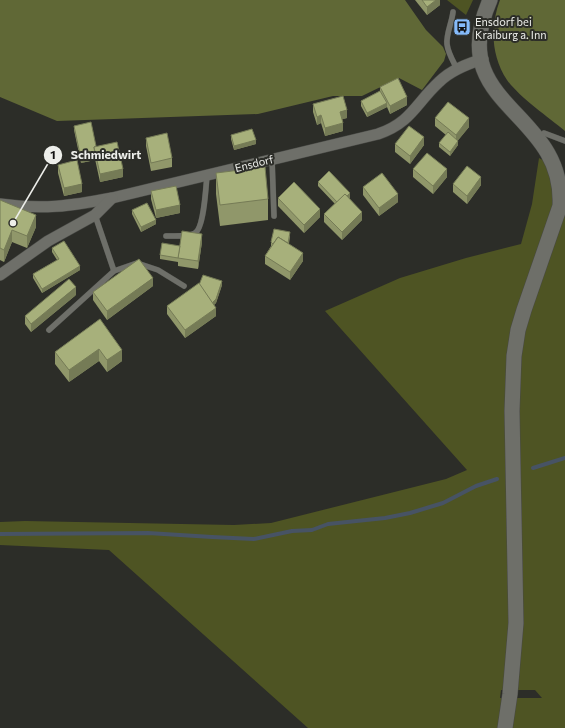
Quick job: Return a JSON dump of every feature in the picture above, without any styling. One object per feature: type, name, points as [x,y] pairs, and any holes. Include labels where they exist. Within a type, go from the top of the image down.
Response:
[{"type":"main road","points":[[490,0],[480,32],[480,43],[483,59],[493,80],[500,90],[544,133],[558,153],[564,172],[565,190],[524,310],[518,330],[514,356],[512,411],[516,623],[510,694],[505,728]]},
{"type":"street","name":"Ensdorf","points":[[0,204],[28,208],[76,205],[112,198],[378,134],[389,130],[407,118],[439,81],[457,69],[483,59]]},
{"type":"street","points":[[0,275],[48,241],[95,215],[112,198]]},
{"type":"lane","points":[[453,12],[447,44],[450,55],[457,69]]},
{"type":"lane","points":[[544,133],[565,141]]},
{"type":"lane","points":[[272,159],[274,216]]},
{"type":"lane","points":[[166,236],[191,235],[198,231],[201,223],[207,174]]},
{"type":"lane","points":[[95,215],[114,271]]},
{"type":"lane","points":[[49,330],[114,271],[137,263],[158,270],[184,286]]},
{"type":"green space","points":[[0,0],[405,0],[426,30],[443,47],[446,54],[444,61],[422,90],[399,78],[362,96],[333,96],[258,114],[57,121],[0,97]]},
{"type":"green space","points":[[447,0],[473,0],[466,15]]},
{"type":"green space","points":[[500,0],[565,0],[565,131],[534,107],[519,93],[507,80],[502,71],[495,51],[494,41],[495,20]]},
{"type":"green space","points":[[539,158],[550,164],[565,203],[565,728],[308,728],[109,550],[0,545],[0,522],[25,521],[234,525],[271,523],[446,479],[467,470],[325,311],[400,278],[466,258],[521,244],[532,204]],"holes":[[[501,690],[535,690],[542,698],[500,698]]]},
{"type":"building","points":[[422,0],[436,0],[427,7]]},
{"type":"building","points":[[398,78],[407,97],[390,106],[380,87]]},
{"type":"building","points":[[380,91],[387,103],[367,113],[361,101]]},
{"type":"building","points":[[343,96],[347,110],[340,112],[343,123],[325,128],[321,115],[317,117],[313,104]]},
{"type":"building","points":[[448,102],[469,118],[456,135],[435,118]]},
{"type":"building","points":[[91,122],[96,146],[94,147],[95,156],[81,159],[74,126]]},
{"type":"building","points":[[409,126],[424,137],[410,156],[395,144]]},
{"type":"building","points":[[252,129],[256,140],[234,146],[231,135]]},
{"type":"building","points":[[448,132],[458,141],[450,152],[439,143]]},
{"type":"building","points":[[167,133],[172,158],[151,163],[146,138]]},
{"type":"building","points":[[117,142],[123,169],[100,174],[94,147]]},
{"type":"building","points":[[427,153],[447,169],[433,186],[413,169]]},
{"type":"building","points":[[77,160],[82,184],[64,188],[58,165]]},
{"type":"building","points":[[467,166],[481,177],[467,196],[453,184]]},
{"type":"building","points":[[265,167],[268,199],[220,205],[216,173]]},
{"type":"building","points":[[329,171],[350,193],[347,196],[345,194],[337,202],[318,182]]},
{"type":"building","points":[[382,173],[398,194],[379,208],[363,187]]},
{"type":"building","points":[[294,182],[320,209],[304,225],[278,198]]},
{"type":"building","points":[[176,186],[180,205],[156,210],[151,191]]},
{"type":"building","points":[[345,194],[362,212],[342,232],[324,214]]},
{"type":"building","points":[[0,200],[36,215],[27,236],[12,230],[4,250],[0,248]]},
{"type":"building","points":[[147,203],[156,220],[141,227],[132,210]]},
{"type":"building","points":[[274,229],[290,232],[288,243],[278,237],[273,244],[271,242]]},
{"type":"building","points":[[182,231],[202,234],[198,261],[178,258]]},
{"type":"building","points":[[278,237],[303,253],[290,272],[265,256]]},
{"type":"building","points":[[64,241],[80,266],[42,289],[33,274],[59,259],[52,248]]},
{"type":"building","points":[[162,243],[180,246],[178,258],[160,255]]},
{"type":"building","points":[[139,259],[153,278],[107,311],[93,292]]},
{"type":"building","points":[[203,275],[222,281],[216,299],[212,303],[199,285]]},
{"type":"building","points":[[69,279],[76,287],[31,324],[25,316]]},
{"type":"building","points":[[199,283],[216,308],[185,330],[167,306]]},
{"type":"building","points":[[100,319],[122,350],[107,360],[99,349],[69,370],[55,352]]},
{"type":"waterway","points":[[533,468],[565,458]]},
{"type":"waterway","points":[[0,534],[148,533],[254,539],[292,531],[312,530],[328,524],[385,518],[410,513],[443,503],[476,486],[497,479]]},
{"type":"place","name":"Ensdorf bei Kraiburg a. Inn","points":[[462,27]]},
{"type":"place","name":"Schmiedwirt","points":[[13,223]]}]
